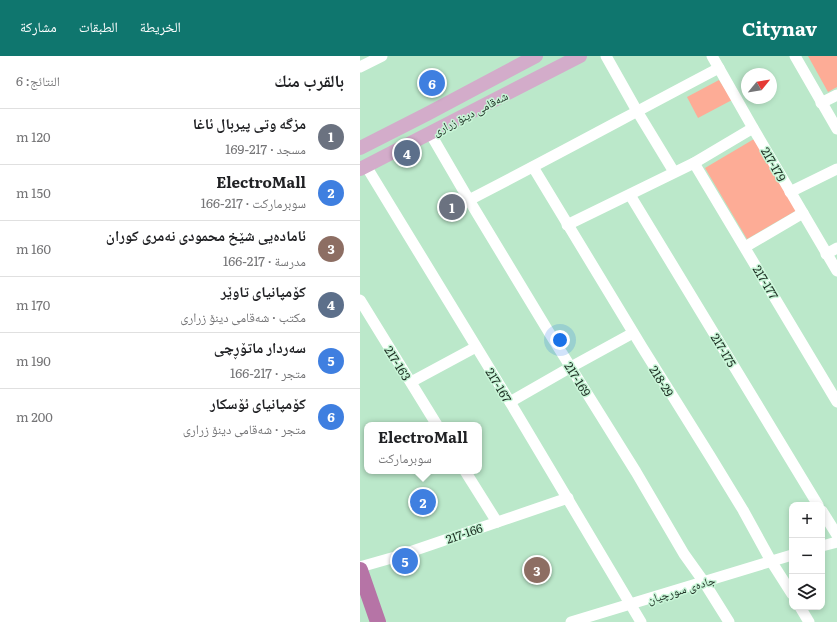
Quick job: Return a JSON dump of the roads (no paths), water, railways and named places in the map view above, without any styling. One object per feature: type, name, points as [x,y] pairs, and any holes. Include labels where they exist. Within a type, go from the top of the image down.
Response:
[{"type":"highway","points":[[360,569],[378,622]]},
{"type":"main road","name":"شەقامی دینۆ زراری","points":[[360,148],[536,56]]},
{"type":"main road","name":"شەقامی دینۆ زراری","points":[[363,168],[580,56]]},
{"type":"street","points":[[360,67],[382,56]]},
{"type":"street","points":[[606,56],[674,172]]},
{"type":"street","name":"217-179","points":[[712,56],[837,271]]},
{"type":"street","points":[[794,56],[837,129]]},
{"type":"street","points":[[469,200],[719,68]]},
{"type":"street","points":[[821,103],[837,95]]},
{"type":"street","points":[[567,225],[694,163],[753,128]]},
{"type":"street","name":"217-169","points":[[430,134],[636,472],[684,554],[704,582],[728,622]]},
{"type":"street","name":"217-177","points":[[694,163],[837,402]]},
{"type":"street","name":"218-29","points":[[533,167],[633,333],[743,510],[771,562],[789,589]]},
{"type":"street","name":"217-167","points":[[363,168],[510,402],[641,622]]},
{"type":"street","points":[[790,192],[837,169]]},
{"type":"street","name":"217-175","points":[[630,195],[816,502]]},
{"type":"street","points":[[745,247],[803,213]]},
{"type":"street","points":[[826,254],[837,248]]},
{"type":"street","name":"217-163","points":[[360,300],[435,422]]},
{"type":"street","points":[[510,402],[633,333]]},
{"type":"street","points":[[410,382],[476,347]]},
{"type":"street","points":[[467,474],[497,522]]},
{"type":"street","name":"217-166","points":[[360,569],[568,498]]},
{"type":"street","points":[[825,516],[837,535]]},
{"type":"street","points":[[825,545],[837,542]]},
{"type":"street","name":"جادەی سورچیان","points":[[571,622],[789,556]]},
{"type":"street","points":[[802,610],[809,622]]},
{"type":"place","name":"کۆمپانیای ئۆسکار","points":[[432,83]]},
{"type":"place","name":"کۆمپانیای تاوێر","points":[[407,153]]},
{"type":"place","name":"مزگه وتى پيربال ئاغا","points":[[452,207]]},
{"type":"place","name":"ElectroMall","points":[[423,502]]},
{"type":"place","name":"سەردار ماتۆڕچی","points":[[405,561]]},
{"type":"place","name":"ئامادەیی شێخ محمودی نەمری کوران","points":[[537,570]]}]
